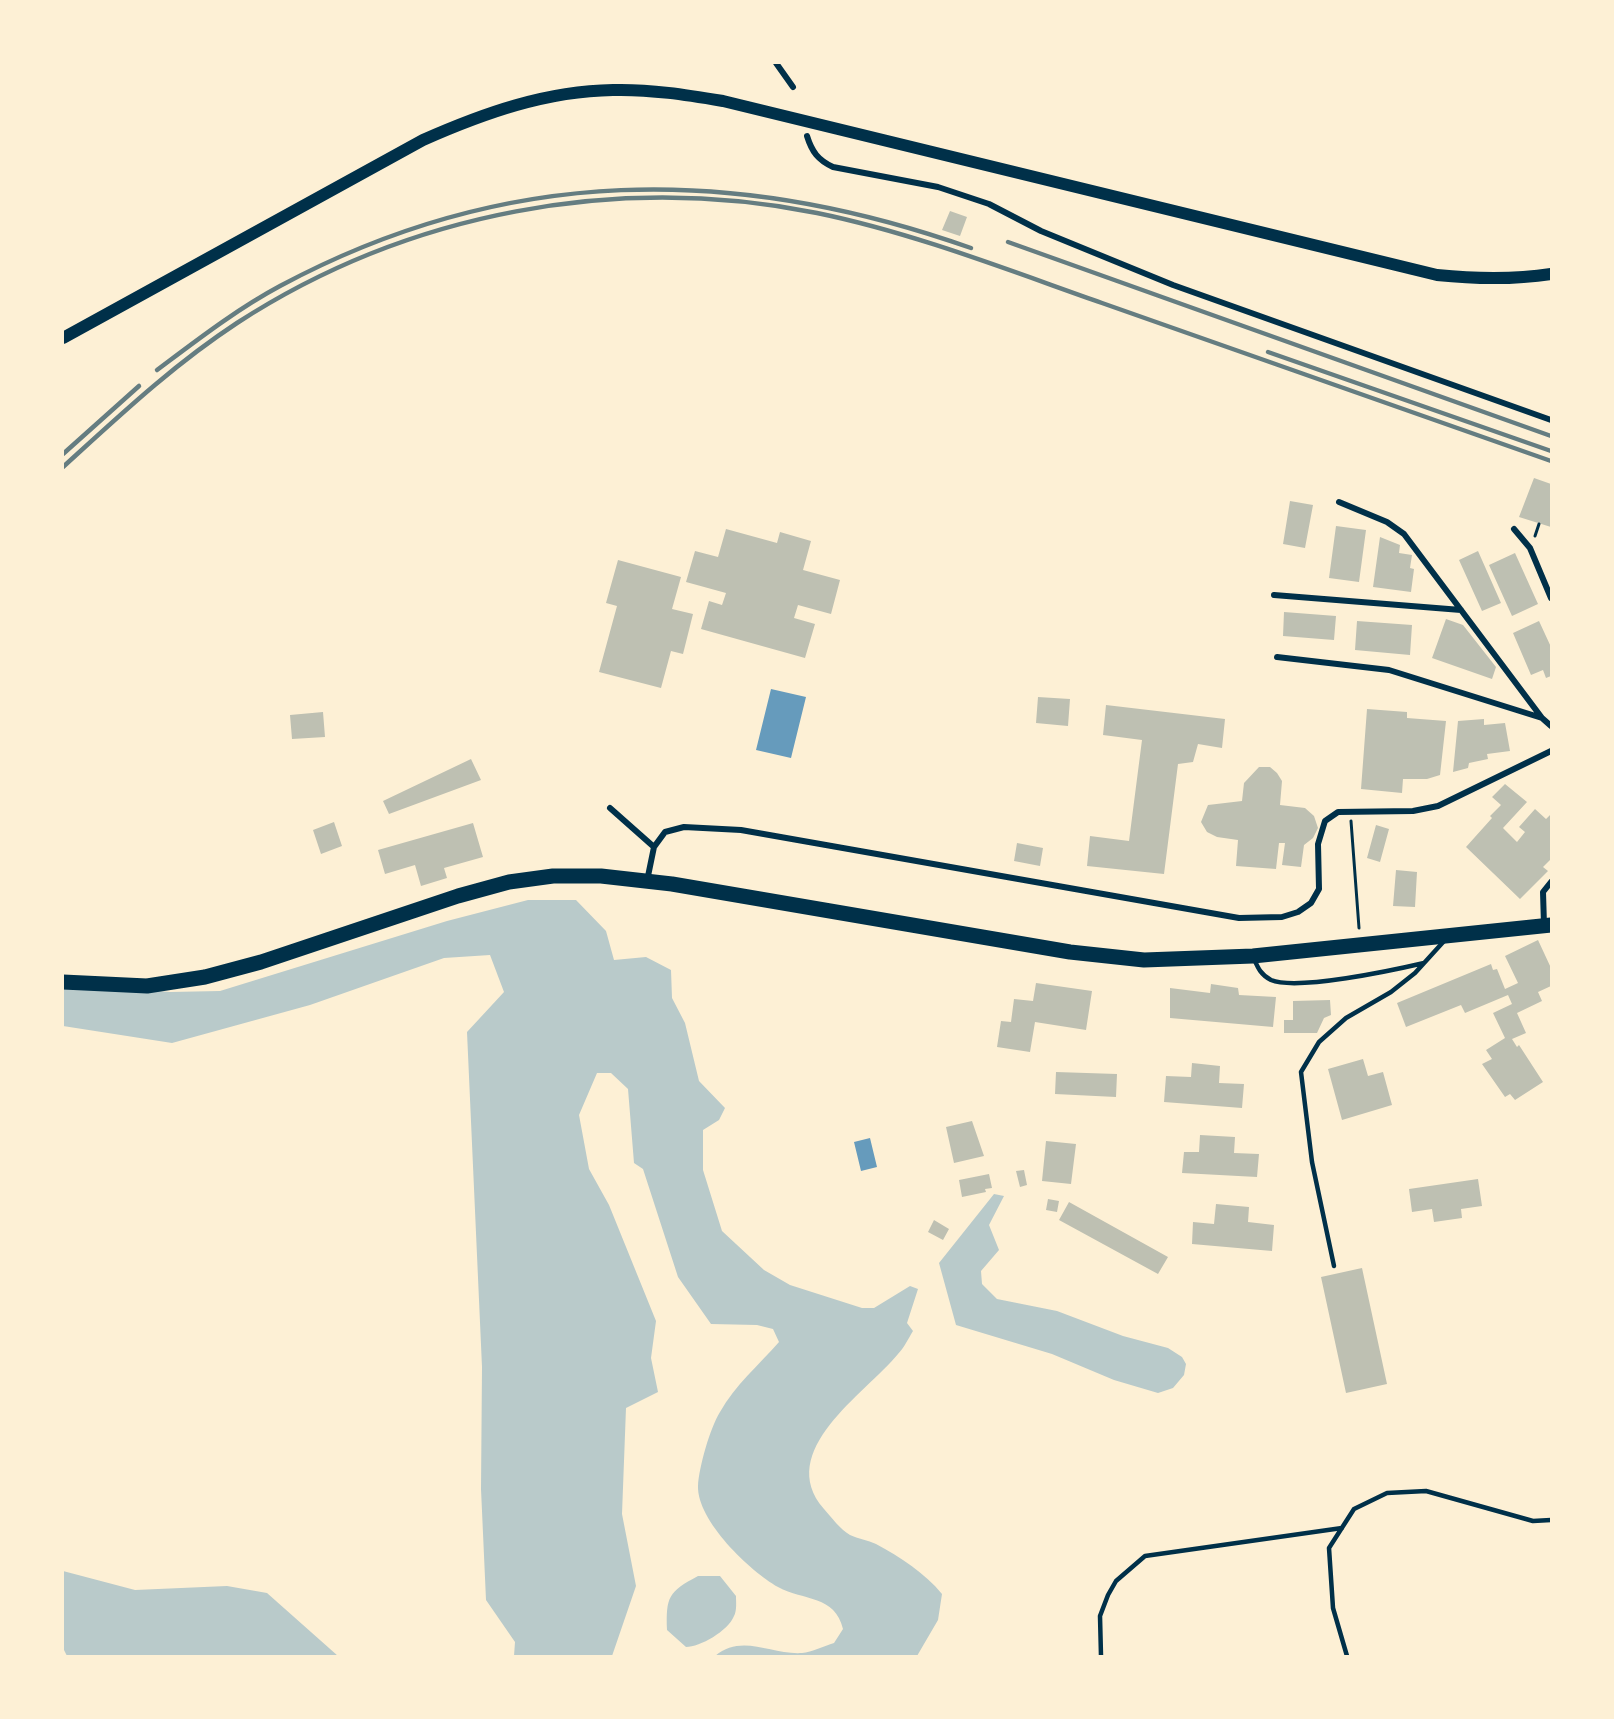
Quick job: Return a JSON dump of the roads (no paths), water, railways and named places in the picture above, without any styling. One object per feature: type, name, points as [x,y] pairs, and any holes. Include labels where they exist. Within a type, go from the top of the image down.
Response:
[{"type":"main road","points":[[63,338],[433,136],[473,118],[525,102],[562,94],[613,90],[656,91],[723,100],[1437,275],[1481,279],[1519,279],[1551,274]]},
{"type":"main road","points":[[63,981],[147,986],[206,977],[509,882],[553,876],[601,876],[647,881],[1070,952],[1174,960],[1253,956],[1547,925]]},
{"type":"street","points":[[776,63],[793,87]]},
{"type":"street","points":[[807,136],[812,150],[821,162],[833,167],[938,188],[989,204],[1041,231],[1173,285],[1551,420]]},
{"type":"street","points":[[1339,502],[1387,522],[1404,534],[1542,718],[1551,726]]},
{"type":"street","points":[[1514,529],[1530,548],[1551,598]]},
{"type":"street","points":[[1274,595],[1461,610]]},
{"type":"street","points":[[1277,657],[1389,670],[1542,718]]},
{"type":"street","points":[[647,881],[658,837],[674,828],[741,830],[1227,916],[1262,919],[1290,914],[1311,903],[1319,889],[1318,844],[1325,821],[1338,812],[1350,810],[1413,811],[1438,806],[1551,751]]},
{"type":"street","points":[[610,808],[654,847]]},
{"type":"street","points":[[1547,925],[1543,892],[1551,882]]},
{"type":"lane","points":[[1334,1266],[1311,1162],[1301,1072],[1318,1042],[1346,1018],[1391,992],[1426,963],[1449,935]]},
{"type":"lane","points":[[1253,956],[1259,971],[1269,979],[1291,983],[1327,981],[1426,963]]},
{"type":"lane","points":[[1347,1656],[1333,1608],[1329,1548],[1354,1509],[1387,1493],[1426,1491],[1533,1521],[1551,1520]]},
{"type":"lane","points":[[1101,1656],[1100,1616],[1108,1595],[1116,1581],[1145,1556],[1342,1528]]},
{"type":"water","points":[[771,689],[806,697],[791,758],[756,750]]},
{"type":"water","points":[[870,1138],[877,1167],[861,1171],[854,1142]]},
{"type":"railway","points":[[157,370],[217,325],[264,295],[365,246],[450,217],[535,199],[621,190],[707,191],[794,201],[882,221],[971,248]]},
{"type":"railway","points":[[63,467],[147,392],[213,339],[303,285],[372,253],[443,229],[516,211],[591,201],[666,198],[742,202],[817,213],[889,231],[996,265],[1551,461]]},
{"type":"railway","points":[[1008,242],[1551,436]]},
{"type":"railway","points":[[1268,352],[1551,451]]},
{"type":"railway","points":[[63,454],[139,386]]}]
